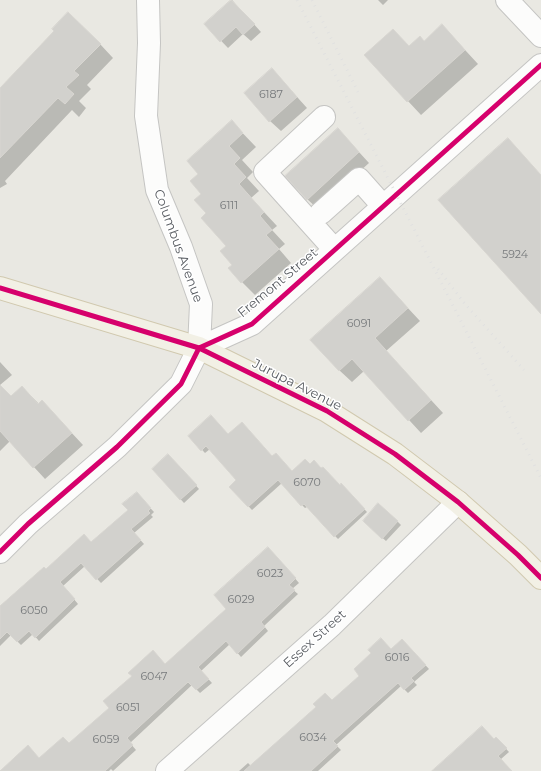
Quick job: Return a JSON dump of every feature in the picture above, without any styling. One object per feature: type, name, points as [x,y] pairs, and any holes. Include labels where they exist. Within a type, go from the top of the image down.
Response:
[{"type":"main road","name":"Jurupa Avenue","points":[[0,288],[200,348],[327,411],[394,454],[458,502],[518,555],[541,578]]},
{"type":"street","name":"Columbus Avenue","points":[[148,0],[149,43],[146,116],[157,190],[182,247],[201,304],[200,348]]},
{"type":"street","points":[[507,0],[541,36]]},
{"type":"street","name":"Fremont Street","points":[[200,348],[252,324],[541,65]]},
{"type":"street","points":[[324,117],[265,172],[334,249]]},
{"type":"street","points":[[321,213],[359,179],[383,206]]},
{"type":"street","points":[[0,552],[28,524],[117,446],[180,384],[200,348]]},
{"type":"street","name":"Essex Street","points":[[167,771],[332,625],[458,502]]},
{"type":"building","points":[[231,0],[255,24],[243,35],[236,27],[220,42],[204,24]]},
{"type":"building","points":[[68,12],[101,44],[74,71],[79,75],[66,87],[74,94],[65,104],[58,98],[0,158],[0,88],[54,31],[52,29]]},
{"type":"building","points":[[442,24],[465,50],[407,102],[364,55],[393,29],[409,46],[420,36],[424,41]]},
{"type":"building","points":[[272,68],[297,97],[269,122],[244,93]]},
{"type":"building","points":[[232,120],[243,133],[229,146],[240,158],[234,164],[246,177],[239,184],[264,212],[260,216],[272,230],[266,235],[279,249],[241,283],[228,268],[232,265],[220,251],[226,246],[201,218],[206,213],[194,200],[201,194],[190,181],[198,174],[187,161]]},
{"type":"building","points":[[338,128],[359,152],[307,200],[285,176]]},
{"type":"building","points":[[508,138],[541,175],[541,314],[438,200]]},
{"type":"building","points":[[380,277],[408,308],[375,338],[431,400],[408,421],[352,359],[339,371],[310,340]]},
{"type":"building","points":[[0,385],[11,396],[22,386],[38,404],[42,400],[72,433],[33,468],[0,431]]},
{"type":"building","points":[[211,415],[228,434],[242,422],[272,456],[276,453],[292,471],[305,459],[310,464],[314,460],[340,485],[341,483],[365,509],[334,537],[304,504],[301,506],[278,480],[248,507],[229,487],[236,480],[206,446],[201,451],[188,436]]},
{"type":"building","points":[[168,454],[197,485],[180,500],[152,469]]},
{"type":"building","points":[[137,492],[151,508],[148,511],[150,513],[131,529],[141,540],[96,580],[81,563],[60,582],[75,599],[35,638],[29,631],[17,642],[7,632],[0,639],[0,606],[44,567],[46,569],[84,534],[91,542],[128,510],[122,504]]},
{"type":"building","points":[[378,503],[398,521],[382,539],[363,521]]},
{"type":"building","points":[[268,547],[296,578],[289,585],[295,590],[261,622],[265,627],[237,654],[226,641],[198,667],[209,679],[196,690],[188,682],[127,738],[133,745],[105,771],[0,771],[28,745],[39,758],[63,737],[69,743],[109,708],[103,701],[132,676],[128,673],[153,650],[165,664],[226,609],[214,595]]},
{"type":"building","points":[[381,638],[391,649],[402,639],[426,665],[411,678],[414,681],[404,690],[398,683],[333,741],[338,746],[311,771],[244,771],[316,707],[313,704],[325,693],[332,700],[359,676],[354,669],[371,653],[368,650]]},
{"type":"building","points":[[482,726],[494,739],[496,737],[507,748],[498,756],[512,771],[432,771]]},
{"type":"railway","points":[[297,0],[541,478]]},
{"type":"railway","points":[[312,0],[358,92]]},
{"type":"railway","points":[[438,269],[465,304],[524,370]]},
{"type":"cycle path","points":[[0,552],[28,524],[117,447],[181,384],[199,348],[252,324],[541,65]]},
{"type":"cycle path","points":[[0,288],[199,348],[327,411],[395,454],[458,502],[518,555],[541,578]]}]
